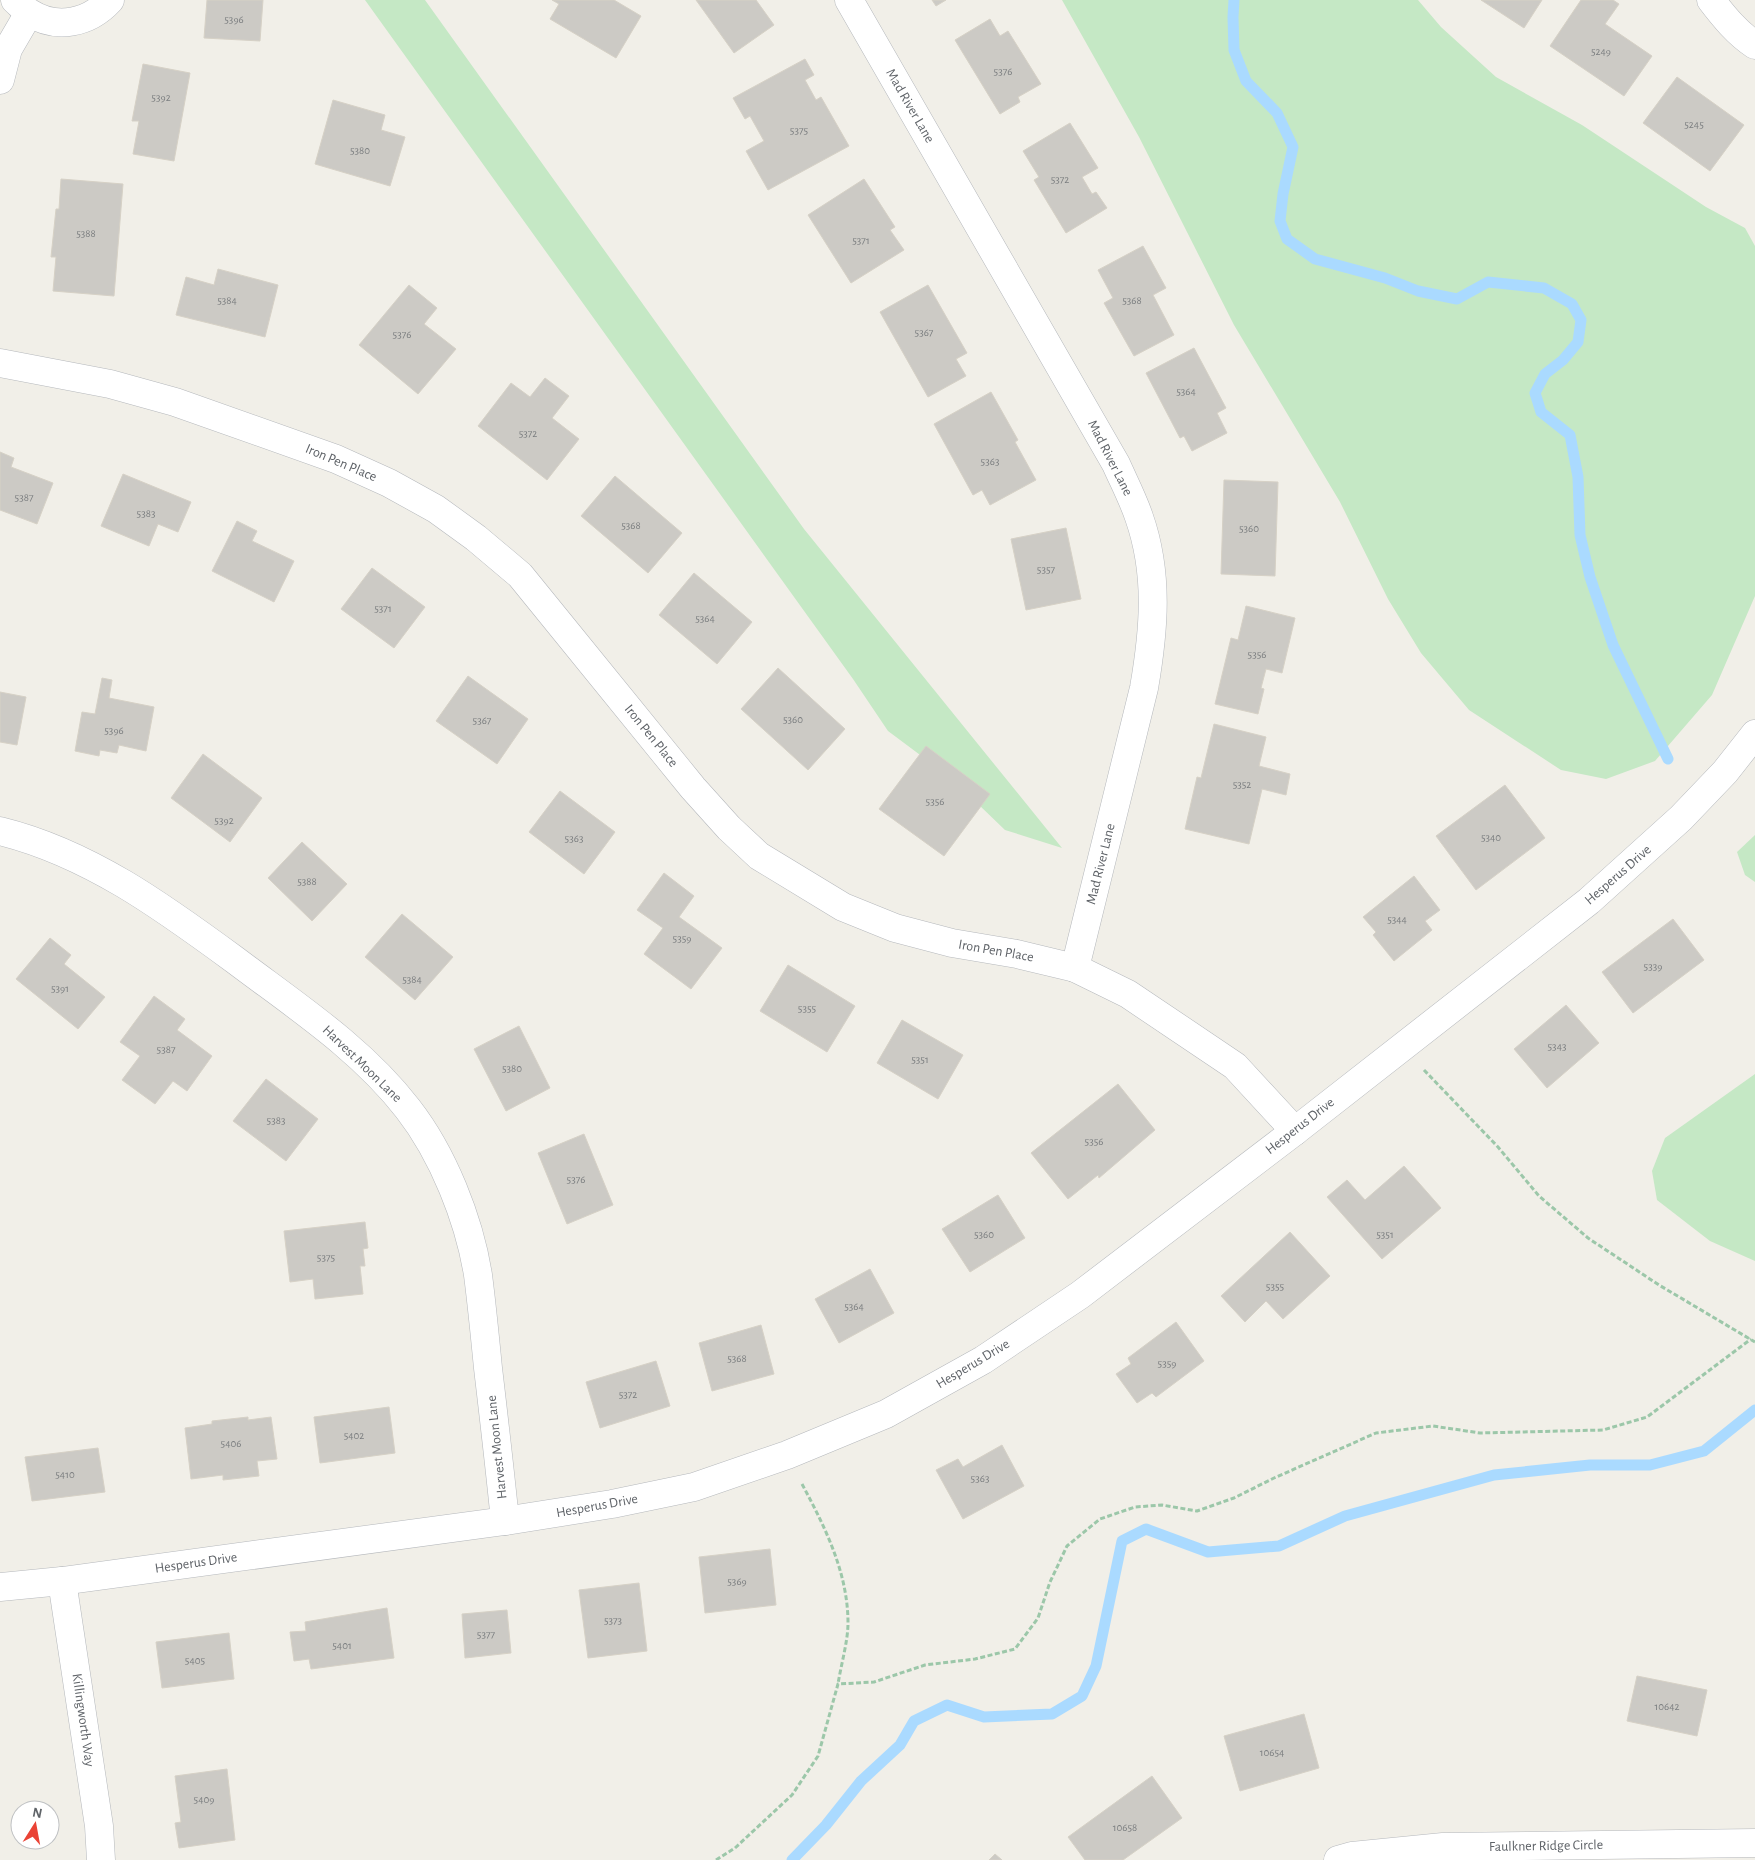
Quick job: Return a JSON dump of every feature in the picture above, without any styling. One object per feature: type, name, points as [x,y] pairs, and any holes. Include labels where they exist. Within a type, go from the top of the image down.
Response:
[{"type":"street","points":[[0,80],[22,7],[53,22],[78,22],[100,11],[110,0]]},
{"type":"street","name":"Mad River Lane","points":[[849,0],[1116,464],[1139,517],[1150,562],[1154,604],[1152,644],[1144,688],[1076,968]]},
{"type":"street","points":[[1711,0],[1722,15],[1739,32],[1755,44]]},
{"type":"street","name":"Iron Pen Place","points":[[0,363],[110,384],[175,402],[336,459],[389,483],[436,509],[476,538],[520,575],[693,788],[729,828],[759,856],[843,908],[895,928],[952,943],[1017,954],[1076,968],[1128,994],[1235,1066],[1295,1130]]},
{"type":"street","name":"Hesperus Drive","points":[[0,1587],[62,1581],[505,1521],[612,1504],[694,1488],[787,1455],[886,1414],[983,1360],[1080,1295],[1589,901],[1681,818],[1725,772],[1755,734]]},
{"type":"street","name":"Harvest Moon Lane","points":[[0,831],[66,854],[119,880],[171,913],[333,1033],[373,1071],[408,1109],[439,1158],[461,1207],[477,1273],[505,1521]]},
{"type":"street","name":"Killingworth Way","points":[[62,1581],[99,1826],[101,1860]]},
{"type":"street","name":"Faulkner Ridge Circle","points":[[1338,1860],[1352,1856],[1443,1847],[1755,1843]]},
{"type":"path","points":[[1402,1047],[1498,1148],[1538,1196],[1588,1238],[1659,1285],[1755,1342]]},
{"type":"path","points":[[838,1684],[874,1682],[925,1665],[974,1659],[1016,1649],[1038,1618],[1050,1582],[1067,1546],[1100,1519],[1136,1506],[1162,1505],[1197,1511],[1234,1498],[1274,1478],[1376,1433],[1434,1426],[1480,1433],[1603,1430],[1647,1417],[1751,1339]]},
{"type":"path","points":[[716,1860],[735,1848],[792,1795],[818,1756],[838,1684],[848,1623],[843,1576],[823,1524],[787,1455]]},
{"type":"green space","points":[[365,0],[425,0],[804,529],[1062,848],[1005,830],[951,778],[888,731],[853,679]]},
{"type":"green space","points":[[1062,0],[1418,0],[1441,27],[1496,77],[1582,125],[1706,207],[1745,228],[1755,246],[1755,596],[1712,695],[1655,761],[1606,779],[1561,770],[1469,710],[1421,653],[1388,599],[1340,502],[1234,325],[1139,137]]},
{"type":"green space","points":[[1755,835],[1755,882],[1745,875],[1737,852]]},
{"type":"green space","points":[[1755,1074],[1755,1261],[1710,1241],[1657,1200],[1652,1171],[1665,1138]]},
{"type":"building","points":[[207,0],[263,0],[260,41],[204,38]]},
{"type":"building","points":[[552,0],[614,0],[641,16],[616,58],[550,19],[559,4]]},
{"type":"building","points":[[696,0],[756,0],[774,25],[734,53]]},
{"type":"building","points":[[932,0],[946,0],[936,6]]},
{"type":"building","points":[[1481,0],[1542,0],[1524,28]]},
{"type":"building","points":[[1581,0],[1613,0],[1619,4],[1605,24],[1652,56],[1624,96],[1550,46]]},
{"type":"building","points":[[990,19],[1000,36],[1008,31],[1041,84],[1018,97],[1020,102],[1000,114],[955,40]]},
{"type":"building","points":[[805,59],[814,75],[805,80],[816,100],[821,97],[849,146],[768,190],[746,151],[764,141],[750,116],[745,119],[733,98]]},
{"type":"building","points":[[143,64],[190,73],[174,161],[133,154],[139,121],[132,121]]},
{"type":"building","points":[[1677,77],[1744,125],[1710,171],[1643,123]]},
{"type":"building","points":[[333,100],[385,115],[381,130],[405,137],[390,186],[315,164]]},
{"type":"building","points":[[1070,123],[1098,168],[1082,177],[1092,194],[1096,192],[1107,208],[1066,233],[1034,180],[1039,177],[1023,151]]},
{"type":"building","points":[[61,179],[123,184],[114,296],[53,291],[56,257],[51,257],[56,209],[59,209]]},
{"type":"building","points":[[864,179],[895,227],[890,230],[904,250],[851,283],[808,215]]},
{"type":"building","points":[[1143,246],[1166,288],[1153,295],[1174,335],[1134,356],[1104,303],[1113,298],[1098,270]]},
{"type":"building","points":[[218,269],[278,285],[265,337],[176,315],[186,277],[214,285]]},
{"type":"building","points":[[409,285],[437,308],[424,324],[456,349],[418,394],[359,345]]},
{"type":"building","points":[[928,285],[967,353],[956,359],[966,376],[928,397],[880,312]]},
{"type":"building","points":[[1194,348],[1226,408],[1217,413],[1227,433],[1192,451],[1184,436],[1180,438],[1146,373]]},
{"type":"building","points":[[545,378],[569,396],[552,418],[579,439],[547,480],[478,426],[511,383],[530,397]]},
{"type":"building","points":[[991,392],[1018,440],[1015,442],[1036,480],[990,505],[982,490],[973,495],[934,424]]},
{"type":"building","points":[[0,452],[14,458],[11,467],[53,483],[37,524],[0,510]]},
{"type":"building","points":[[123,474],[191,502],[178,532],[158,524],[149,546],[101,526]]},
{"type":"building","points":[[615,476],[682,533],[648,573],[581,516]]},
{"type":"building","points":[[1224,480],[1278,482],[1275,576],[1221,574]]},
{"type":"building","points":[[237,521],[257,531],[252,541],[294,561],[274,602],[212,571]]},
{"type":"building","points":[[1066,528],[1081,599],[1026,610],[1011,539]]},
{"type":"building","points":[[372,568],[425,607],[394,648],[341,609]]},
{"type":"building","points":[[694,573],[752,622],[717,664],[659,615]]},
{"type":"building","points":[[1246,606],[1295,618],[1282,673],[1266,669],[1261,688],[1264,689],[1258,714],[1215,704],[1231,638],[1238,640]]},
{"type":"building","points":[[778,668],[845,729],[808,770],[741,709]]},
{"type":"building","points":[[468,676],[528,719],[497,764],[436,721]]},
{"type":"building","points":[[102,678],[112,680],[109,698],[154,707],[146,751],[119,745],[117,753],[100,750],[99,756],[75,751],[82,712],[95,714]]},
{"type":"building","points":[[0,692],[26,697],[17,745],[0,742]]},
{"type":"building","points":[[1214,724],[1266,737],[1259,766],[1290,774],[1286,795],[1262,789],[1249,844],[1185,829],[1197,777],[1201,778]]},
{"type":"building","points":[[926,746],[990,794],[944,856],[879,809]]},
{"type":"building","points":[[203,754],[262,798],[230,842],[171,798]]},
{"type":"building","points":[[1505,785],[1545,838],[1476,890],[1436,836]]},
{"type":"building","points":[[560,791],[615,832],[584,874],[529,832]]},
{"type":"building","points":[[302,842],[347,884],[312,921],[268,878]]},
{"type":"building","points":[[664,873],[694,896],[679,917],[722,948],[691,989],[644,954],[663,928],[637,910]]},
{"type":"building","points":[[1414,876],[1440,910],[1425,921],[1432,930],[1394,961],[1373,935],[1376,932],[1363,917]]},
{"type":"building","points":[[402,914],[453,957],[415,1000],[365,957]]},
{"type":"building","points":[[1673,919],[1704,960],[1633,1013],[1602,972]]},
{"type":"building","points":[[50,938],[71,955],[64,964],[105,997],[78,1029],[16,979]]},
{"type":"building","points":[[788,965],[855,1006],[827,1052],[760,1011]]},
{"type":"building","points":[[154,996],[185,1019],[177,1030],[212,1056],[187,1091],[173,1081],[155,1104],[122,1080],[140,1056],[120,1042]]},
{"type":"building","points":[[1566,1005],[1599,1043],[1547,1088],[1514,1049]]},
{"type":"building","points":[[902,1020],[963,1055],[938,1099],[877,1063]]},
{"type":"building","points":[[519,1026],[550,1088],[506,1111],[474,1049]]},
{"type":"building","points":[[266,1079],[318,1119],[286,1161],[233,1121]]},
{"type":"building","points":[[1118,1084],[1155,1130],[1099,1178],[1098,1175],[1068,1199],[1031,1153]]},
{"type":"building","points":[[584,1134],[613,1205],[567,1224],[538,1153]]},
{"type":"building","points":[[1404,1166],[1441,1208],[1382,1259],[1327,1197],[1347,1180],[1365,1200]]},
{"type":"building","points":[[998,1195],[1025,1238],[970,1272],[942,1229]]},
{"type":"building","points":[[365,1222],[368,1248],[363,1249],[365,1266],[360,1266],[363,1294],[315,1299],[313,1279],[290,1282],[284,1231]]},
{"type":"building","points":[[1290,1232],[1330,1276],[1283,1319],[1266,1301],[1245,1322],[1221,1296]]},
{"type":"building","points":[[870,1269],[894,1313],[839,1343],[815,1299]]},
{"type":"building","points":[[1176,1322],[1204,1361],[1156,1397],[1152,1393],[1137,1403],[1116,1374],[1131,1364],[1128,1358]]},
{"type":"building","points":[[761,1325],[774,1374],[712,1391],[699,1343]]},
{"type":"building","points":[[656,1361],[670,1406],[600,1428],[586,1382]]},
{"type":"building","points":[[389,1407],[395,1453],[320,1463],[314,1417]]},
{"type":"building","points":[[248,1417],[248,1420],[271,1417],[277,1459],[257,1461],[259,1476],[223,1480],[223,1475],[191,1479],[185,1428],[212,1424],[212,1421]]},
{"type":"building","points":[[1002,1445],[1024,1486],[963,1519],[936,1470],[958,1459],[963,1467]]},
{"type":"building","points":[[98,1448],[105,1492],[32,1501],[25,1457]]},
{"type":"building","points":[[770,1549],[776,1605],[705,1613],[699,1557]]},
{"type":"building","points":[[639,1583],[647,1651],[588,1658],[579,1590]]},
{"type":"building","points":[[387,1608],[394,1658],[311,1669],[309,1659],[294,1661],[290,1632],[306,1631],[305,1622]]},
{"type":"building","points":[[507,1610],[511,1653],[465,1658],[462,1614]]},
{"type":"building","points":[[229,1633],[234,1679],[162,1688],[156,1642]]},
{"type":"building","points":[[1637,1676],[1707,1690],[1697,1736],[1627,1721]]},
{"type":"building","points":[[1304,1714],[1319,1768],[1240,1791],[1224,1736]]},
{"type":"building","points":[[227,1769],[235,1840],[179,1848],[175,1823],[181,1822],[175,1776]]},
{"type":"building","points":[[1152,1776],[1182,1818],[1123,1860],[1085,1860],[1068,1837]]},
{"type":"building","points":[[995,1854],[1002,1860],[989,1860]]},
{"type":"waterway","points":[[1234,0],[1234,50],[1246,81],[1277,113],[1293,147],[1283,194],[1280,221],[1287,239],[1315,259],[1385,278],[1418,291],[1457,299],[1488,282],[1544,288],[1572,304],[1581,320],[1578,342],[1563,360],[1545,374],[1535,393],[1541,412],[1570,435],[1578,477],[1580,535],[1590,577],[1613,645],[1668,759]]},
{"type":"waterway","points":[[792,1860],[826,1825],[861,1781],[900,1745],[914,1721],[947,1705],[984,1717],[1052,1714],[1082,1696],[1096,1666],[1122,1541],[1146,1529],[1208,1552],[1279,1546],[1345,1516],[1494,1475],[1590,1465],[1650,1465],[1704,1451],[1755,1410]]}]
